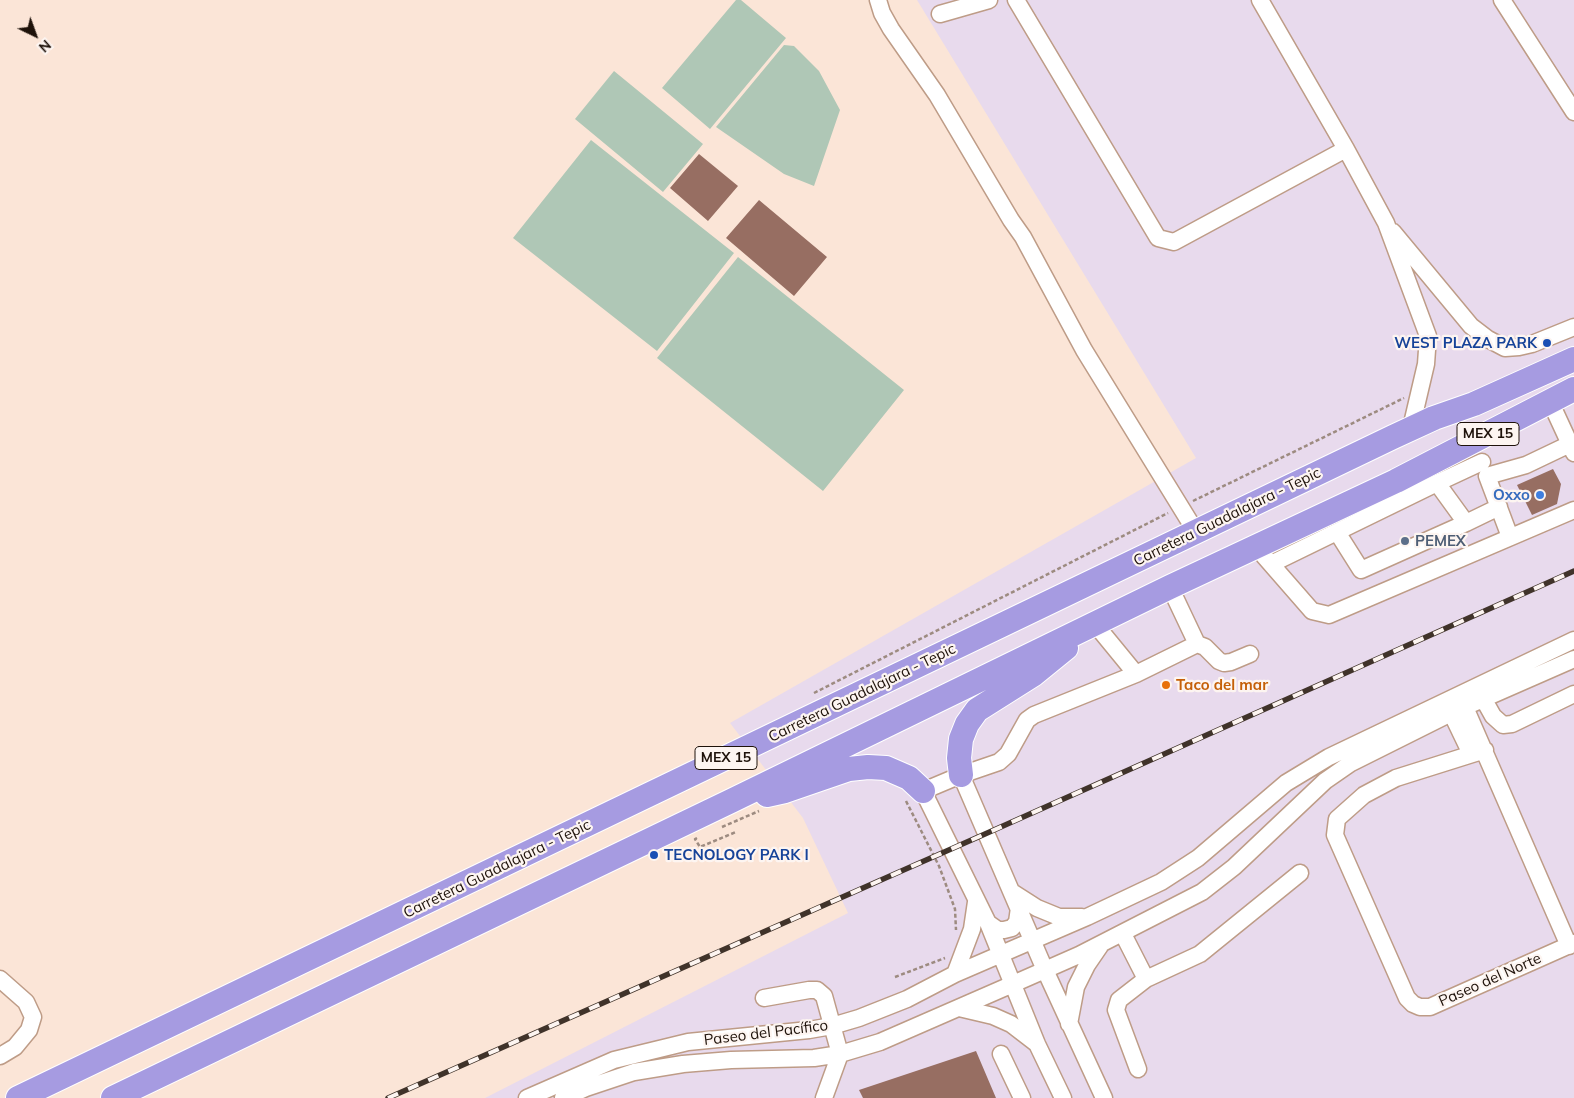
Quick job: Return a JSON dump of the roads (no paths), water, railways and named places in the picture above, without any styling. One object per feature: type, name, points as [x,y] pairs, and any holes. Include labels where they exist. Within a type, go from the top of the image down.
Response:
[{"type":"highway","points":[[1434,418],[1574,344]]},
{"type":"highway","name":"Carretera Guadalajara - Tepic","points":[[18,1098],[1411,428],[1474,404],[1574,359]]},
{"type":"highway","name":"MEX 15","points":[[113,1098],[731,801],[1170,587],[1396,481],[1481,460],[1501,427],[1560,406],[1574,389]]},
{"type":"highway","points":[[961,775],[959,758],[961,739],[967,724],[977,710],[1034,674],[1061,654],[1090,626]]},
{"type":"highway","points":[[731,801],[785,791],[849,769],[868,767],[886,768],[909,778],[914,795]]},
{"type":"street","points":[[878,0],[882,13],[891,29],[938,94],[1010,220],[1023,237],[1084,350],[1196,532]]},
{"type":"street","points":[[940,14],[989,0]]},
{"type":"street","points":[[1016,0],[1158,238],[1174,242],[1346,149]]},
{"type":"street","points":[[1260,0],[1346,149],[1386,223],[1428,336],[1426,364],[1411,428]]},
{"type":"street","points":[[1502,0],[1574,112]]},
{"type":"street","points":[[1386,223],[1471,326],[1488,339],[1505,348],[1519,347],[1532,344],[1574,327]]},
{"type":"street","points":[[1271,564],[1481,460],[1526,465],[1572,449],[1560,406]]},
{"type":"street","points":[[1481,460],[1510,537]]},
{"type":"street","points":[[1437,483],[1466,523]]},
{"type":"street","points":[[1361,570],[1499,508]]},
{"type":"street","points":[[1255,547],[1312,611],[1322,615],[1329,615],[1574,510]]},
{"type":"street","points":[[1337,532],[1377,594]]},
{"type":"street","points":[[1170,587],[1197,644],[1205,647],[1219,661],[1224,663],[1250,654]]},
{"type":"street","points":[[1090,626],[1136,674]]},
{"type":"street","points":[[1033,941],[1087,918],[1161,882],[1198,858],[1286,783],[1322,761],[1455,704],[1574,642]]},
{"type":"street","points":[[1063,1098],[1037,1044],[988,923],[914,795],[961,775],[999,762],[1008,754],[1027,720],[1034,715],[1136,674],[1197,644]]},
{"type":"street","points":[[1480,692],[1574,659]]},
{"type":"street","points":[[1480,692],[1493,716],[1503,725],[1512,724],[1574,694]]},
{"type":"street","points":[[1455,704],[1571,945]]},
{"type":"street","points":[[1013,984],[1123,934],[1202,892],[1234,867],[1325,782],[1351,763],[1455,704]]},
{"type":"street","name":"Paseo del Norte","points":[[1478,752],[1396,778],[1364,796],[1337,819],[1335,835],[1407,998],[1413,1004],[1420,1007],[1430,1007],[1571,945]]},
{"type":"street","points":[[961,775],[1045,970],[1104,1098]]},
{"type":"street","points":[[1138,1069],[1116,1010],[1119,1000],[1146,979],[1200,954],[1300,873]]},
{"type":"street","points":[[1012,892],[1037,908],[1059,917],[1087,918]]},
{"type":"street","points":[[955,974],[972,928],[976,902]]},
{"type":"street","points":[[988,923],[998,930],[1012,928],[1017,922],[1019,908]]},
{"type":"street","points":[[1123,934],[1146,979]]},
{"type":"street","name":"Paseo del Pacífico","points":[[526,1098],[614,1060],[688,1042],[832,1026],[907,999],[955,974],[1033,941]]},
{"type":"street","points":[[1069,1024],[1076,987],[1087,965],[1101,944]]},
{"type":"street","points":[[0,979],[26,1002],[33,1017],[28,1030],[15,1047],[0,1056]]},
{"type":"street","name":"Paseo del Pacífico","points":[[564,1098],[586,1088],[634,1072],[683,1064],[731,1060],[814,1058],[840,1054],[880,1042],[1013,984]]},
{"type":"street","points":[[764,998],[809,990],[817,990],[824,996],[840,1054],[824,1098]]},
{"type":"street","points":[[958,1008],[993,1016],[1011,1024],[1037,1044]]},
{"type":"street","points":[[865,1015],[859,1027],[861,1037],[871,1044]]},
{"type":"street","points":[[809,1030],[817,1038],[819,1051],[814,1058]]},
{"type":"street","points":[[1001,1054],[1022,1098]]},
{"type":"railway","points":[[388,1098],[1574,571]]},
{"type":"place","name":"WEST PLAZA PARK","points":[[1547,343]]},
{"type":"place","name":"Oxxo","points":[[1540,495]]},
{"type":"place","name":"PEMEX","points":[[1405,541]]},
{"type":"place","name":"Taco del mar","points":[[1166,685]]},
{"type":"place","name":"TECNOLOGY PARK I","points":[[654,855]]}]
